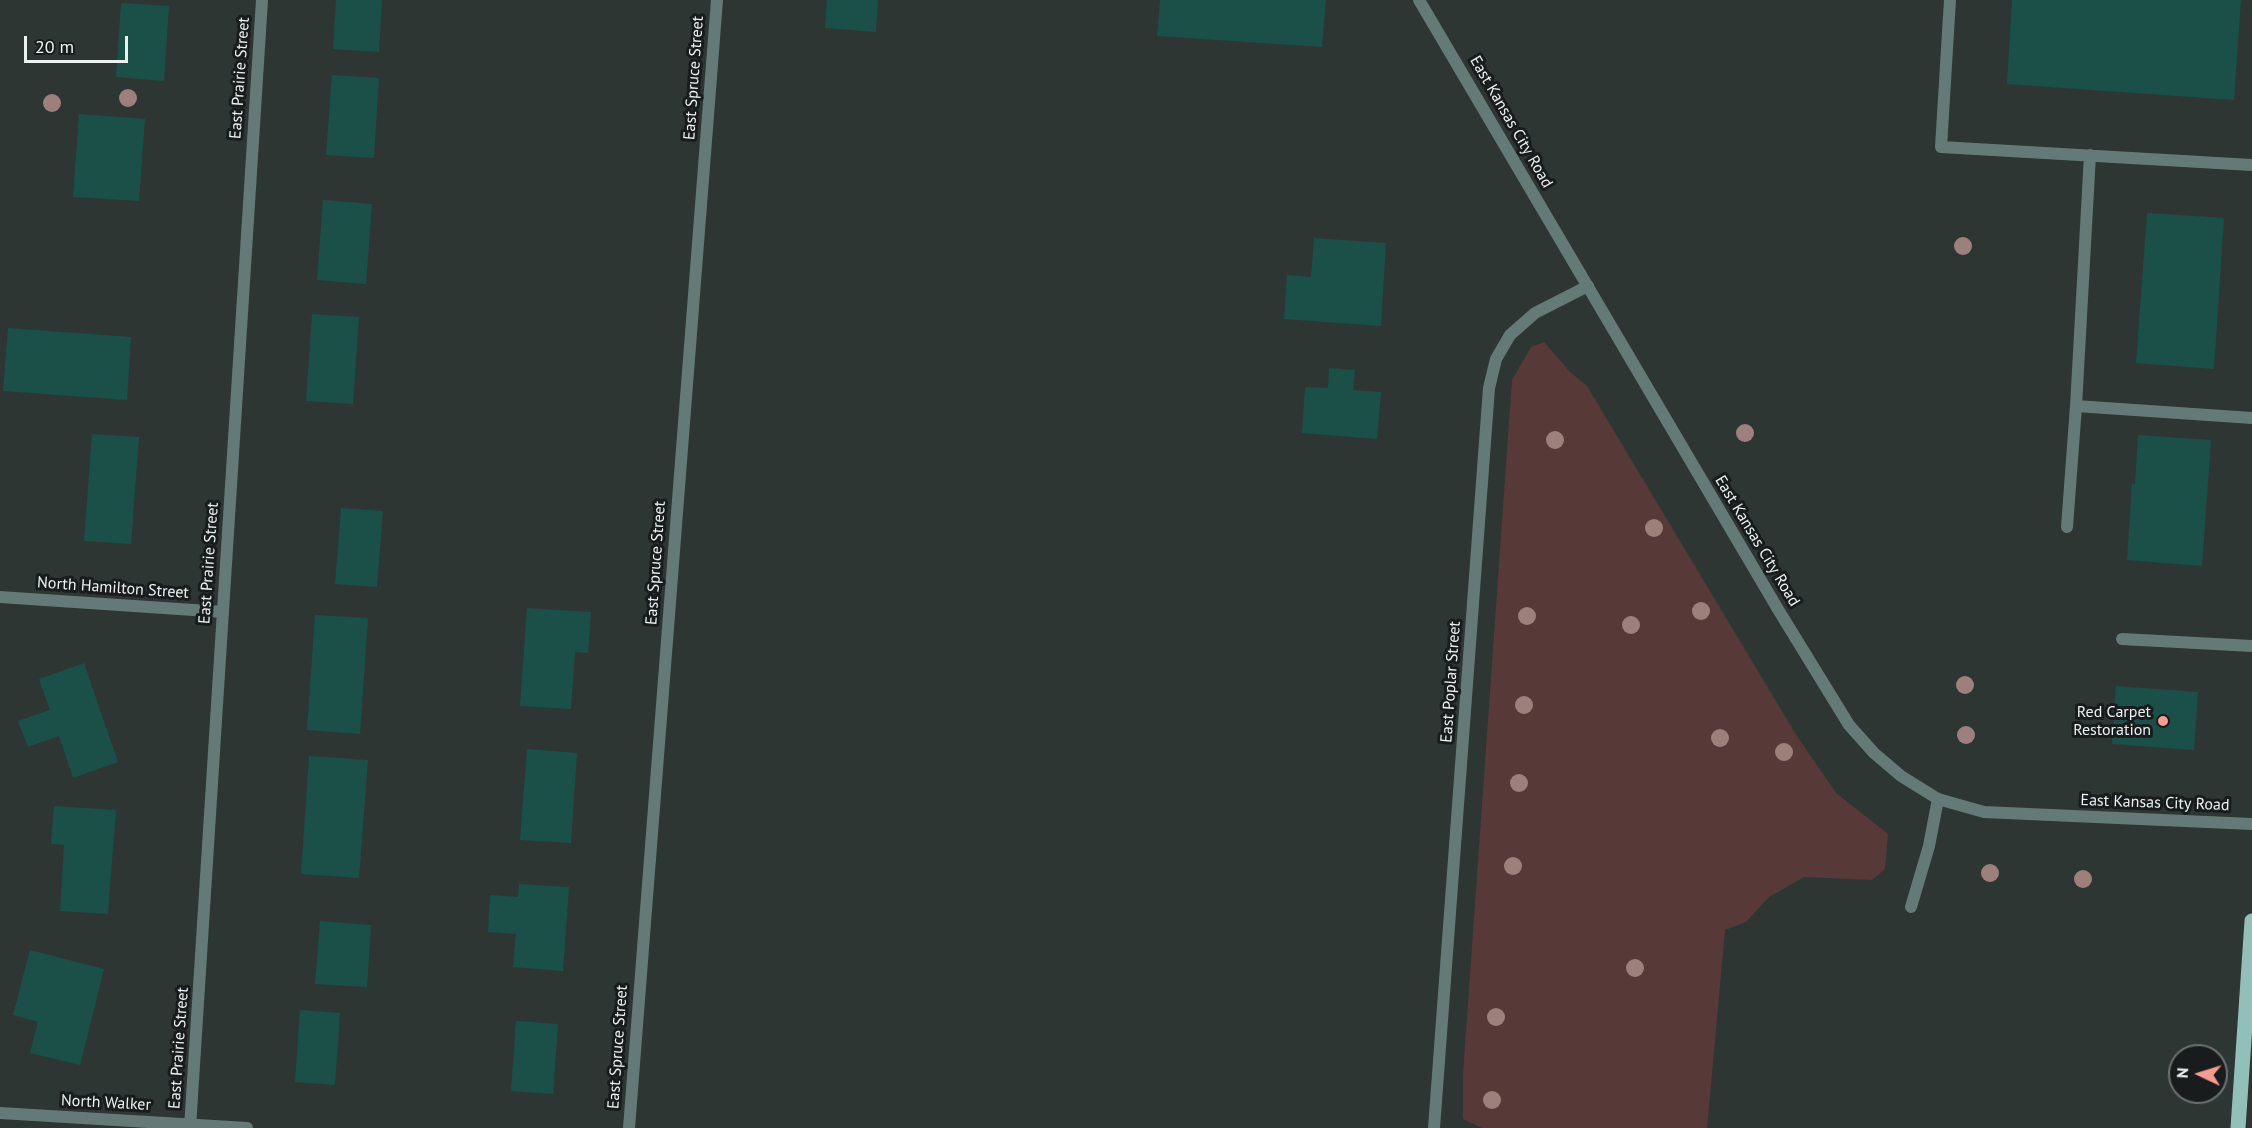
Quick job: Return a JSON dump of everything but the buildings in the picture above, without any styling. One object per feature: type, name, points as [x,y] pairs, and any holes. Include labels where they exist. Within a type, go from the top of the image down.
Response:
[{"type":"main road","points":[[2238,1128],[2252,921]]},
{"type":"street","name":"East Prairie Street","points":[[190,1126],[262,0]]},
{"type":"street","name":"East Spruce Street","points":[[628,1128],[717,0]]},
{"type":"street","points":[[1950,0],[1941,147],[2252,165]]},
{"type":"street","name":"East Kansas City Road","points":[[1422,1],[1779,611],[1849,725],[1874,753],[1900,776],[1938,799],[1984,812],[2252,824]]},
{"type":"street","points":[[2067,527],[2090,155]]},
{"type":"street","name":"East Poplar Street","points":[[1434,1128],[1489,388],[1496,359],[1510,335],[1535,313],[1588,286]]},
{"type":"street","points":[[2076,406],[2252,418]]},
{"type":"street","name":"North Hamilton Street","points":[[0,597],[223,612]]},
{"type":"street","points":[[2122,639],[2252,646]]},
{"type":"street","points":[[1911,907],[1929,846],[1938,799]]},
{"type":"street","name":"North Walker","points":[[0,1113],[247,1128]]},
{"type":"shaded area","points":[[1544,342],[1570,372],[1587,386],[1795,733],[1836,793],[1888,834],[1885,869],[1872,880],[1804,877],[1769,897],[1746,922],[1725,930],[1707,1128],[1482,1128],[1463,1119],[1463,1074],[1512,380],[1531,347]]},
{"type":"place","name":"Red Carpet Restoration","points":[[2163,721]]}]
